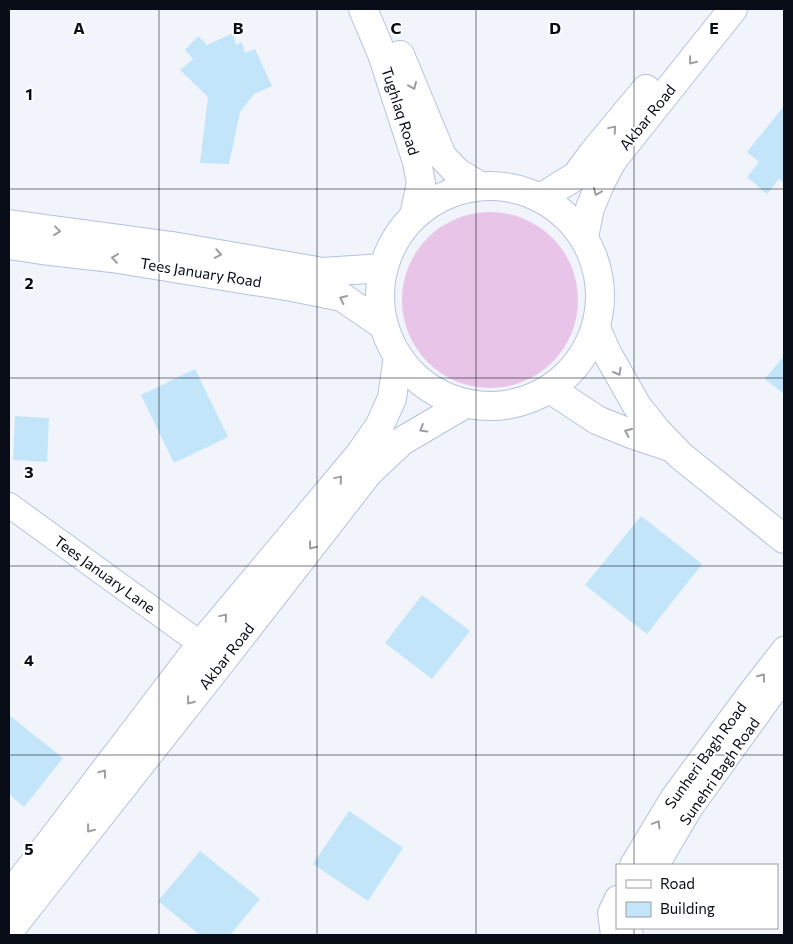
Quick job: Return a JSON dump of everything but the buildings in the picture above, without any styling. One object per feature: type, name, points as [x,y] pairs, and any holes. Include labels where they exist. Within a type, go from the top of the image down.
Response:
[{"type":"main road","name":"Tughlaq Road","points":[[363,9],[382,54],[417,162],[421,183],[414,216]]},
{"type":"main road","name":"Tughlaq Road","points":[[380,9],[442,156],[457,172],[480,186]]},
{"type":"main road","name":"Akbar Road","points":[[540,198],[576,176],[709,9]]},
{"type":"main road","name":"Akbar Road","points":[[584,237],[590,208],[612,161],[733,9]]},
{"type":"main road","points":[[480,186],[498,186],[515,188],[548,201],[568,217],[584,237],[592,253],[598,269],[601,286],[601,304],[596,328],[585,353],[576,367],[564,379],[550,389],[530,399],[509,405],[486,406],[465,404],[449,399],[420,382],[408,370],[393,350],[384,326],[380,297],[384,268],[395,240],[414,216],[444,196],[480,186]]},
{"type":"main road","name":"Tees January Road","points":[[9,224],[172,246],[323,272],[384,268]]},
{"type":"main road","name":"Tees January Road","points":[[9,245],[112,258],[283,285],[342,297],[384,326]]},
{"type":"main road","points":[[596,328],[607,353],[637,406],[657,431],[681,456],[784,539]]},
{"type":"main road","name":"Akbar Road","points":[[9,895],[201,644],[360,454],[380,426],[392,398],[398,356]]},
{"type":"main road","points":[[550,389],[597,420],[674,448]]},
{"type":"main road","name":"Akbar Road","points":[[9,932],[369,472],[402,441],[465,404]]},
{"type":"street","name":"Tees January Lane","points":[[9,505],[201,644]]},
{"type":"street","name":"Sunheri Bagh Road","points":[[633,864],[673,797],[784,649]]},
{"type":"street","name":"Sunehri Bagh Road","points":[[658,864],[690,809],[784,678]]},
{"type":"street","points":[[612,935],[610,913],[616,900]]},
{"type":"shaded area","points":[[481,212],[499,212],[532,222],[558,244],[568,258],[574,274],[578,300],[574,326],[568,342],[546,368],[532,378],[516,384],[499,388],[481,388],[448,378],[422,356],[412,342],[406,326],[402,309],[402,291],[412,258],[434,232],[448,222],[464,216]]}]
